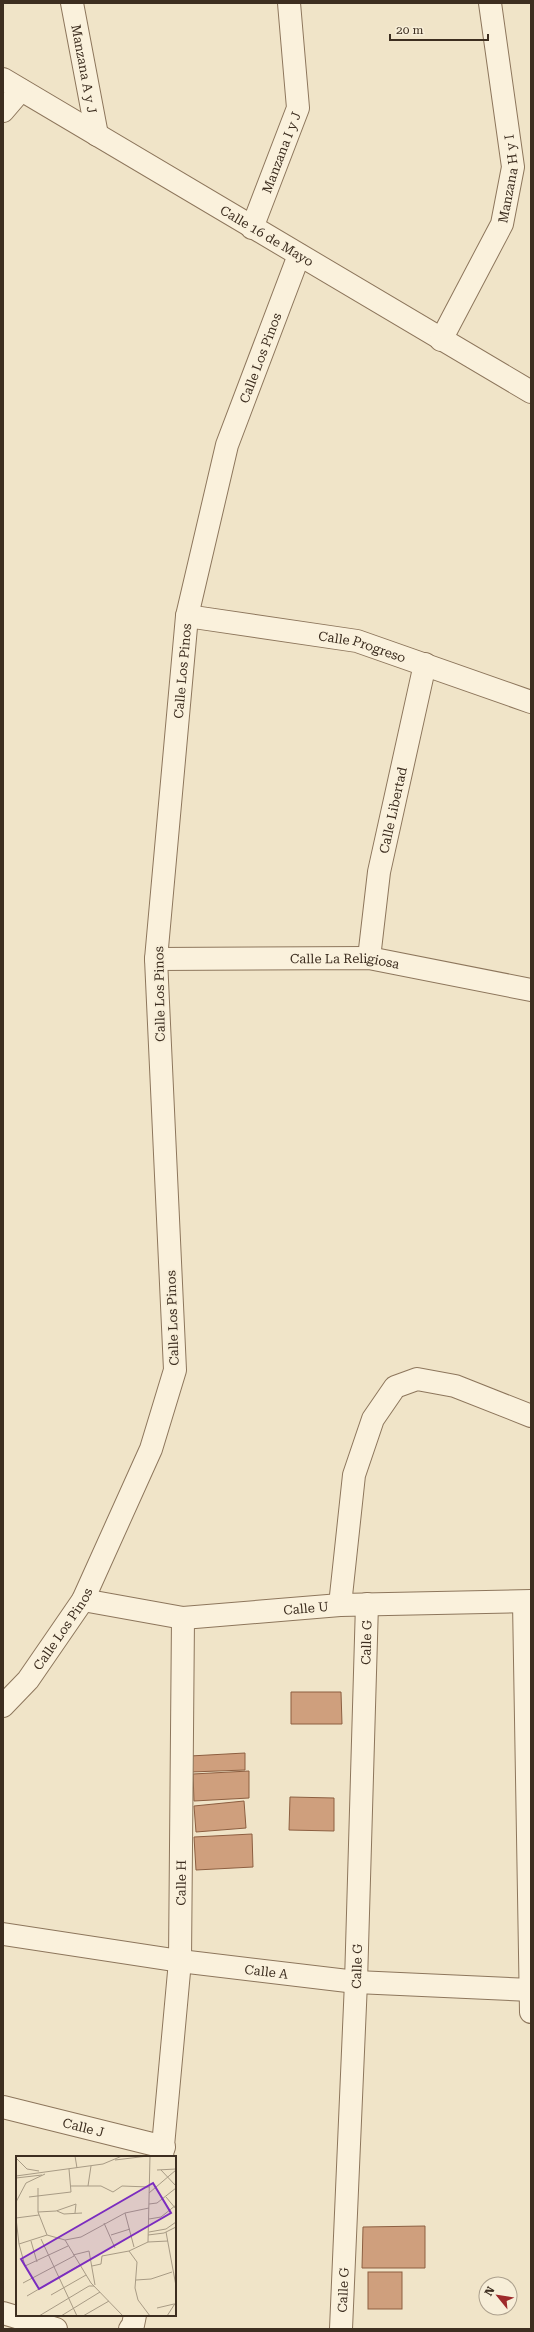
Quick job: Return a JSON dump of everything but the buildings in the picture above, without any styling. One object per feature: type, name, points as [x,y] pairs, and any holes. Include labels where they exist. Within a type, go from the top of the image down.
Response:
[{"type":"street","name":"Manzana A y J","points":[[72,3],[97,134]]},
{"type":"street","name":"Manzana I y J","points":[[252,228],[298,108],[290,3]]},
{"type":"street","name":"Manzana H y I","points":[[441,340],[502,224],[513,168],[490,3]]},
{"type":"street","name":"Calle 16 de Mayo","points":[[12,84],[299,256],[531,392]]},
{"type":"street","points":[[3,111],[12,84]]},
{"type":"street","name":"Calle Los Pinos","points":[[3,1706],[28,1680],[83,1600],[151,1449],[175,1370],[156,959],[187,616],[227,445],[299,256]]},
{"type":"street","name":"Calle Progreso","points":[[187,616],[357,640],[531,702]]},
{"type":"street","name":"Calle Libertad","points":[[369,958],[379,872],[425,664]]},
{"type":"street","name":"Calle La Religiosa","points":[[156,959],[369,958],[531,990]]},
{"type":"street","points":[[340,1605],[354,1475],[373,1419],[395,1387],[417,1379],[456,1386],[531,1416]]},
{"type":"street","name":"Calle U","points":[[83,1600],[183,1618],[340,1605],[528,1602]]},
{"type":"street","points":[[528,1602],[531,2012]]},
{"type":"street","name":"Calle G","points":[[341,2329],[356,1982],[367,1604]]},
{"type":"street","name":"Calle H","points":[[163,2152],[180,1961],[183,1618]]},
{"type":"street","name":"Calle A","points":[[3,1934],[180,1961],[356,1982],[531,1990]]},
{"type":"street","name":"Calle J","points":[[3,2107],[163,2152]]},
{"type":"street","points":[[3,2313],[56,2329]]},
{"type":"street","points":[[130,2329],[133,2325],[135,2316]]}]
